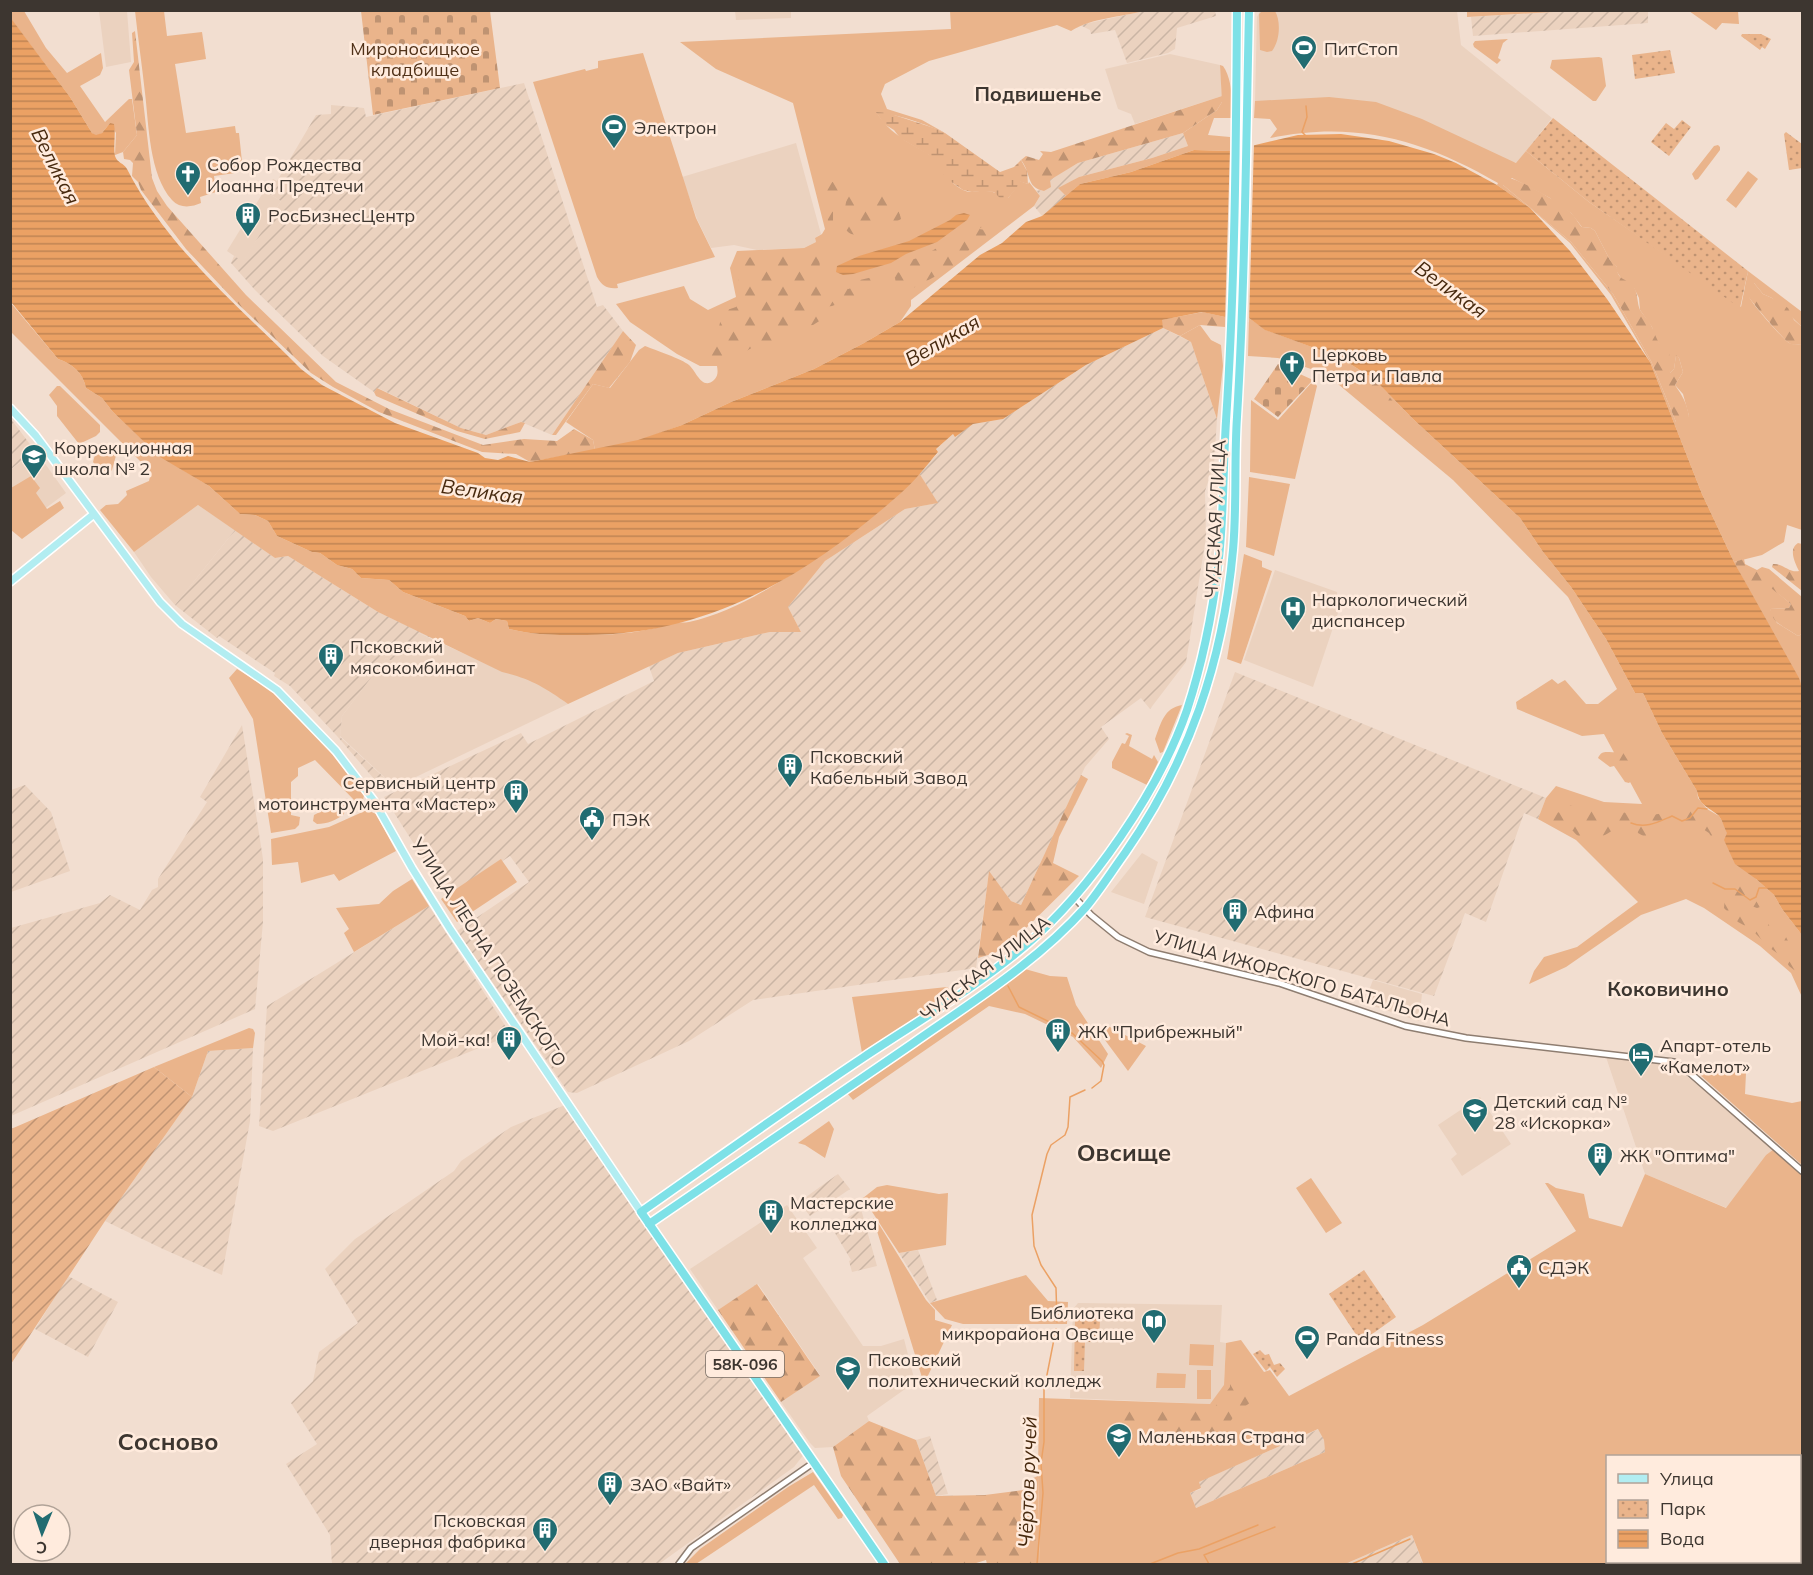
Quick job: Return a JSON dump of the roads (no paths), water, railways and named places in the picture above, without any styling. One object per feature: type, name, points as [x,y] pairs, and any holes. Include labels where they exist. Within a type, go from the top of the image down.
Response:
[{"type":"highway","name":"ЧУДСКАЯ УЛИЦА","points":[[641,1212],[1027,944],[1074,897],[1128,826],[1159,772],[1186,714],[1206,642],[1220,551],[1222,472],[1231,348],[1237,10]]},
{"type":"highway","name":"ЧУДСКАЯ УЛИЦА","points":[[649,1224],[870,1073],[1030,959],[1084,908],[1140,832],[1171,777],[1197,718],[1220,644],[1233,546],[1249,101],[1249,10]]},
{"type":"highway","points":[[1215,591],[1219,595],[1228,593]]},
{"type":"highway","points":[[1210,621],[1220,620],[1223,624]]},
{"type":"highway","points":[[878,1047],[878,1057],[887,1061]]},
{"type":"highway","points":[[858,1060],[866,1060],[870,1073]]},
{"type":"highway","name":"УЛИЦА ЛЕОНА ПОЗЕМСКОГО","points":[[641,1212],[884,1564]]},
{"type":"main road","name":"УЛИЦА ЛЕОНА ПОЗЕМСКОГО","points":[[10,408],[36,435],[160,602],[182,624],[277,690],[336,751],[374,801],[450,929],[641,1212]]},
{"type":"main road","points":[[10,582],[94,513]]},
{"type":"street","name":"УЛИЦА ИЖОРСКОГО БАТАЛЬОНА","points":[[1074,897],[1118,937],[1149,952],[1279,983],[1405,1026],[1475,1039],[1668,1060],[1680,1065],[1690,1073],[1803,1171]]},
{"type":"street","points":[[679,1564],[691,1548],[813,1463]]},
{"type":"water","name":"Великая","points":[[10,17],[70,97],[92,133],[96,135],[102,133],[110,123],[114,124],[116,158],[126,167],[143,198],[162,225],[206,275],[301,369],[322,385],[395,423],[478,453],[485,458],[498,460],[508,456],[530,462],[638,440],[682,425],[731,402],[814,369],[900,322],[980,255],[1002,243],[1026,222],[1042,216],[1080,184],[1131,172],[1194,150],[1230,151],[1298,135],[1341,134],[1389,141],[1456,163],[1497,185],[1530,208],[1570,251],[1607,299],[1650,362],[1702,494],[1734,562],[1799,678],[1802,687],[1802,935],[1774,895],[1735,864],[1724,840],[1727,833],[1721,819],[1700,800],[1697,791],[1662,733],[1643,693],[1635,693],[1606,639],[1520,518],[1413,419],[1374,379],[1339,357],[1265,330],[1249,318],[1225,317],[1202,312],[1162,320],[1163,328],[1086,365],[1003,419],[973,424],[955,437],[953,434],[936,449],[938,452],[901,493],[831,549],[794,574],[716,611],[675,624],[631,632],[556,635],[509,629],[507,621],[496,619],[490,623],[478,618],[469,621],[465,616],[403,592],[389,580],[361,578],[352,569],[337,565],[320,553],[312,552],[277,536],[268,521],[255,515],[240,514],[209,486],[160,457],[113,412],[102,398],[86,388],[77,370],[58,359],[11,302]]},
{"type":"water","points":[[964,213],[970,215],[967,220],[937,242],[906,254],[891,263],[853,274],[843,275],[836,272],[837,266],[859,256],[909,241],[956,215]]},
{"type":"waterway","points":[[1305,135],[1302,132],[1307,117],[1306,106]]},
{"type":"waterway","points":[[1631,823],[1647,825],[1672,816],[1682,821],[1690,818],[1698,808],[1707,809]]},
{"type":"waterway","points":[[1713,883],[1725,889],[1735,889],[1750,900],[1756,897],[1759,888],[1767,888]]},
{"type":"waterway","name":"Чёртов ручей","points":[[1008,986],[1019,1007],[1072,1033],[1102,1061],[1104,1065],[1101,1081],[1092,1088]]},
{"type":"waterway","name":"Чёртов ручей","points":[[1057,1322],[1056,1288],[1041,1265],[1034,1246],[1032,1215],[1047,1154],[1051,1145],[1065,1135],[1068,1127],[1070,1097],[1085,1090]]},
{"type":"waterway","name":"Чёртов ручей","points":[[1037,1564],[1043,1493],[1041,1463],[1044,1442],[1044,1390],[1056,1329]]},
{"type":"waterway","points":[[1150,1564],[1178,1553],[1199,1549],[1258,1525]]},
{"type":"waterway","points":[[1209,1564],[1204,1555],[1275,1527]]},
{"type":"waterway","points":[[1352,1564],[1410,1539]]},
{"type":"place","name":"ПитСтоп","points":[[1304,71]]},
{"type":"place","name":"Электрон","points":[[614,150]]},
{"type":"place","name":"Собор Рождества Иоанна Предтечи","points":[[188,197]]},
{"type":"place","name":"РосБизнесЦентр","points":[[248,238]]},
{"type":"place","name":"Церковь Петра и Павла","points":[[1292,387]]},
{"type":"place","name":"Коррекционная школа № 2","points":[[34,480]]},
{"type":"place","name":"Наркологический диспансер","points":[[1293,632]]},
{"type":"place","name":"Псковский мясокомбинат","points":[[331,679]]},
{"type":"place","name":"Псковский Кабельный Завод","points":[[790,789]]},
{"type":"place","name":"Сервисный центр мотоинструмента «Мастер»","points":[[516,815]]},
{"type":"place","name":"ПЭК","points":[[592,842]]},
{"type":"place","name":"Афина","points":[[1235,934]]},
{"type":"place","name":"ЖК \"Прибрежный\"","points":[[1058,1054]]},
{"type":"place","name":"Мой-ка!","points":[[509,1062]]},
{"type":"place","name":"Апарт-отель «Камелот»","points":[[1641,1078]]},
{"type":"place","name":"Детский сад № 28 «Искорка»","points":[[1475,1134]]},
{"type":"place","name":"ЖК \"Оптима\"","points":[[1600,1178]]},
{"type":"place","name":"Мастерские колледжа","points":[[771,1235]]},
{"type":"place","name":"СДЭК","points":[[1519,1290]]},
{"type":"place","name":"Библиотека микрорайона Овсище","points":[[1154,1345]]},
{"type":"place","name":"Panda Fitness","points":[[1307,1361]]},
{"type":"place","name":"Псковский политехнический колледж","points":[[848,1392]]},
{"type":"place","name":"Маленькая Страна","points":[[1119,1459]]},
{"type":"place","name":"ЗАО «Вайт»","points":[[610,1507]]},
{"type":"place","name":"Псковская дверная фабрика","points":[[545,1553]]},
{"type":"district","name":"Подвишенье","points":[[1038,93]]},
{"type":"district","name":"Коковичино","points":[[1668,988]]},
{"type":"district","name":"Овсище","points":[[1124,1152]]},
{"type":"district","name":"Сосново","points":[[168,1441]]},
{"type":"park label","name":"Мироносицкое кладбище","points":[[415,58]]}]
